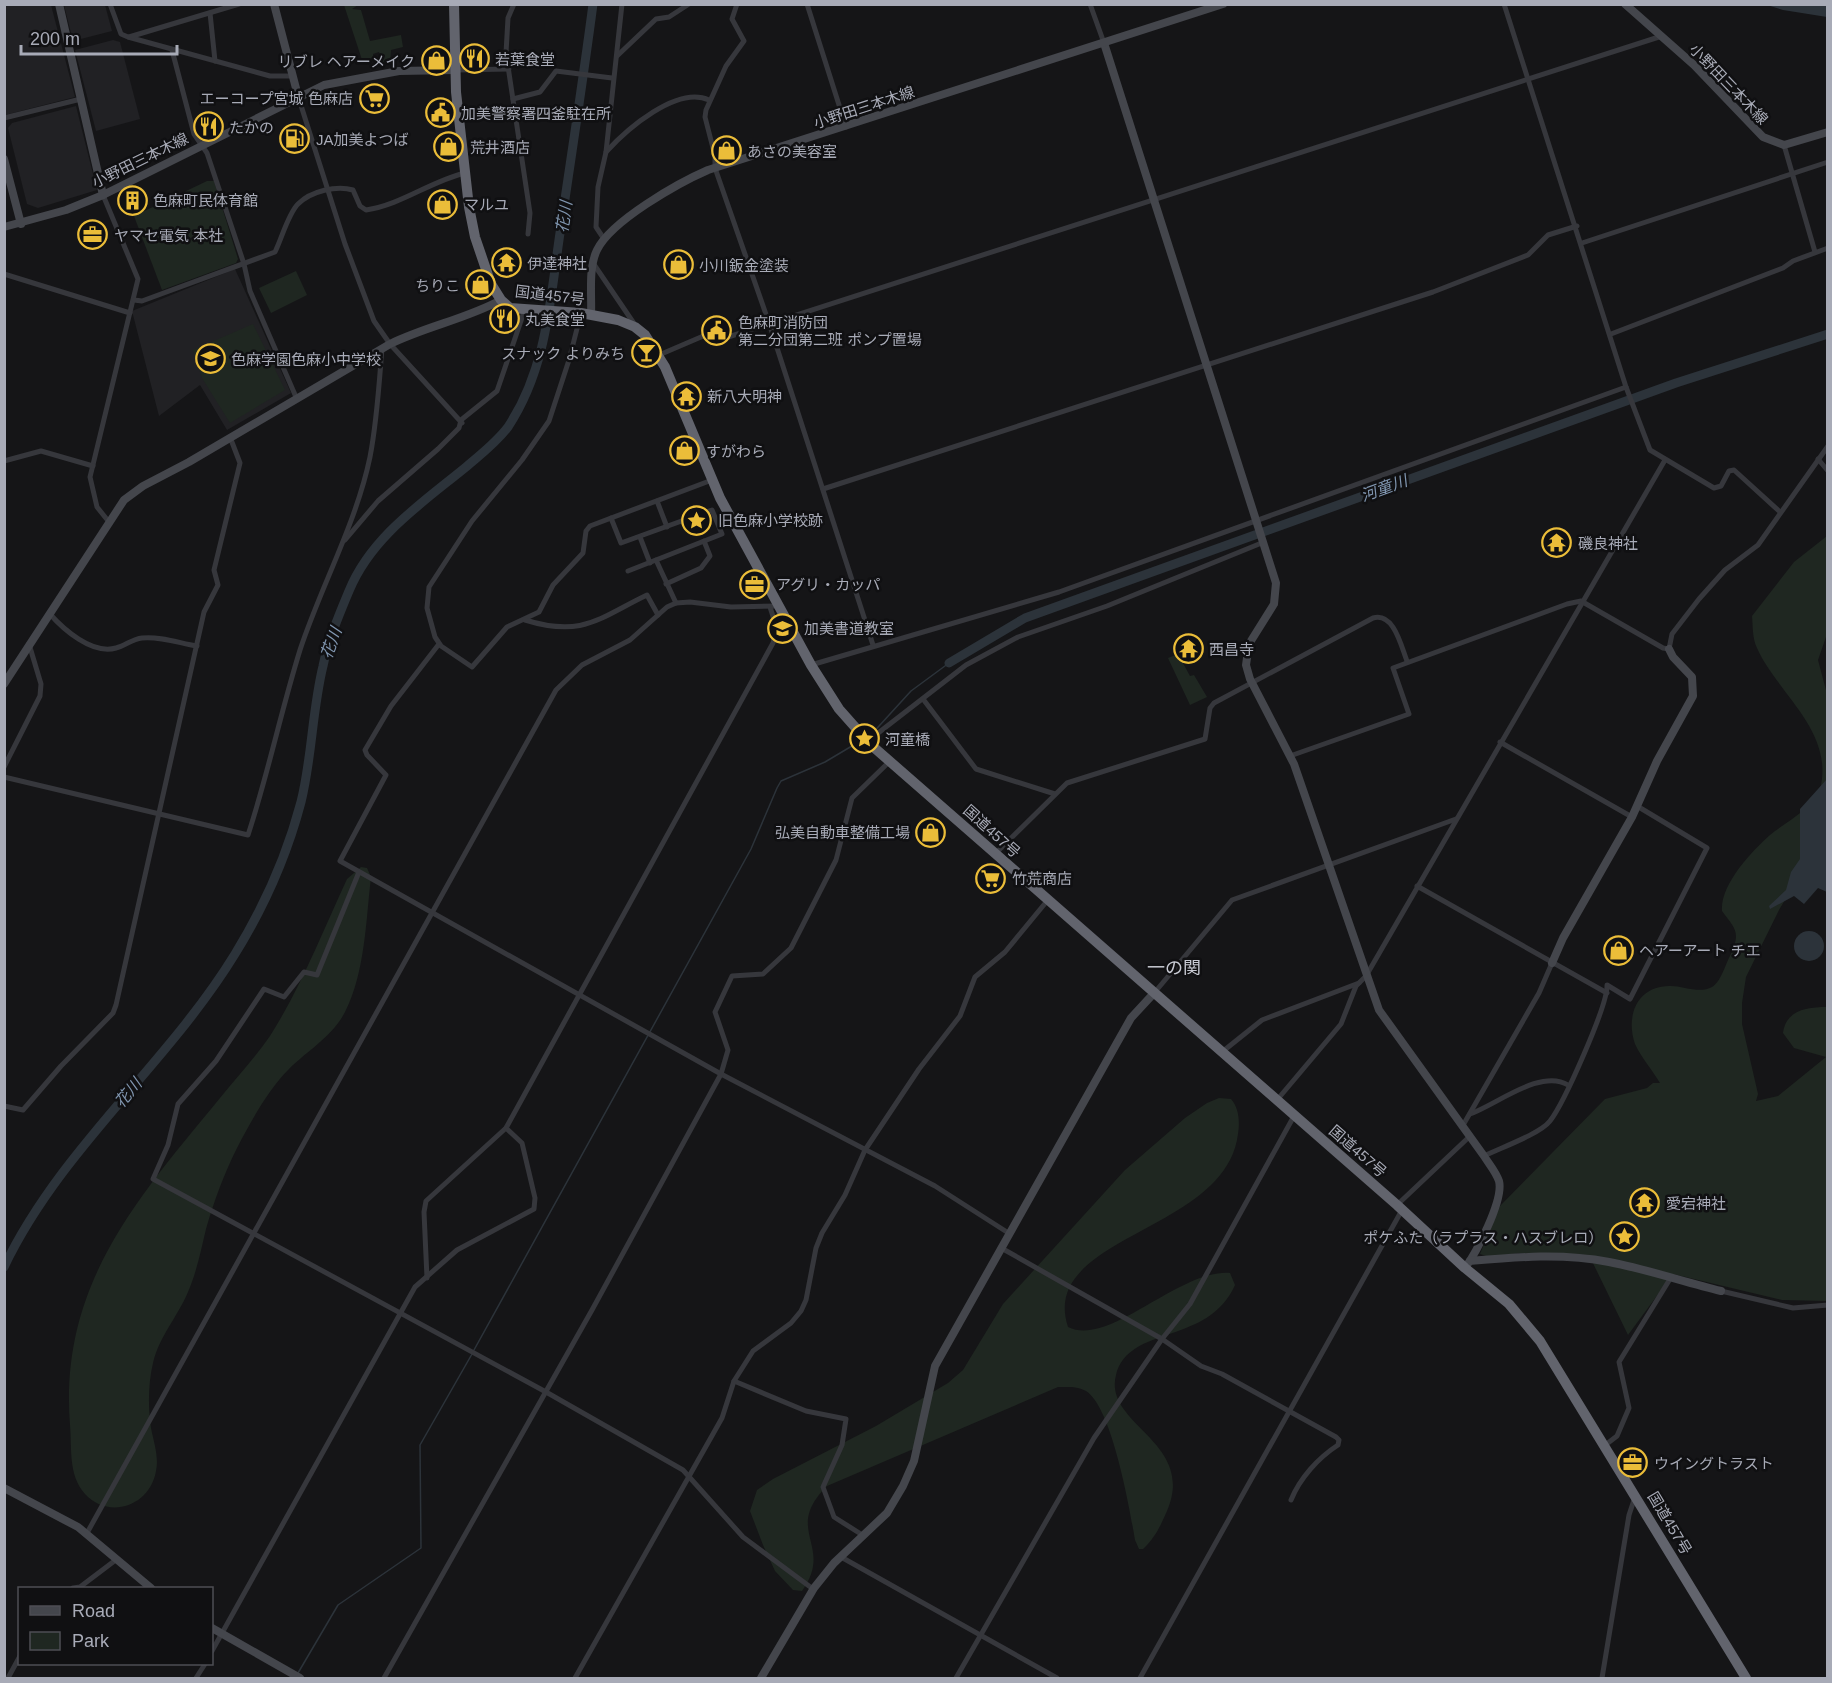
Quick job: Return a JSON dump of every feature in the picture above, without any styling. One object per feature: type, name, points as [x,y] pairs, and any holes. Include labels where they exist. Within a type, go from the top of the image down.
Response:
[{"type":"highway","name":"国道457号","points":[[454,4],[456,70],[469,207],[480,256],[490,284],[501,300],[510,308],[586,314],[618,320],[635,327],[659,355],[712,480],[775,606],[851,723],[869,743],[1047,901],[1155,992],[1399,1207],[1468,1264],[1509,1304],[1540,1341],[1746,1678]]},
{"type":"street","points":[[59,4],[103,195],[138,279],[90,480],[95,502],[109,522]]},
{"type":"street","points":[[110,4],[121,34],[128,37],[270,76],[293,76]]},
{"type":"street","points":[[210,4],[215,61]]},
{"type":"street","points":[[128,37],[239,4]]},
{"type":"street","points":[[274,4],[298,96],[327,190],[374,321],[390,344],[462,423]]},
{"type":"street","points":[[514,4],[508,18],[506,53],[530,213],[528,234]]},
{"type":"street","points":[[604,239],[596,227],[598,187],[606,152],[610,78],[617,56],[622,4]]},
{"type":"street","points":[[617,56],[657,19],[669,17],[689,4]]},
{"type":"street","points":[[737,4],[732,19],[744,41],[726,66],[709,100],[705,117],[716,156],[714,168],[769,323],[873,645]]},
{"type":"street","points":[[807,4],[846,127]]},
{"type":"street","points":[[1090,4],[1155,199],[1276,583],[1276,597],[1249,644],[1246,665],[1251,682],[1290,756],[1366,976],[1386,1023],[1484,1156],[1499,1182],[1500,1192],[1493,1214],[1468,1264]]},
{"type":"street","name":"小野田三本木線","points":[[586,314],[593,263],[596,251],[604,239],[622,222],[689,178],[1223,4]]},
{"type":"street","points":[[1504,4],[1577,226],[1627,388],[1650,450],[1714,488],[1721,486],[1729,471],[1737,471],[1779,512]]},
{"type":"street","name":"小野田三本木線","points":[[1625,4],[1694,65],[1756,131],[1784,146]]},
{"type":"street","points":[[659,355],[708,334],[722,339],[1662,36]]},
{"type":"street","points":[[172,50],[186,108],[195,135],[207,153],[244,264],[250,291],[296,397]]},
{"type":"street","points":[[456,70],[509,69]]},
{"type":"street","name":"小野田三本木線","points":[[4,227],[66,210],[103,195],[324,85],[399,71],[456,70]]},
{"type":"street","points":[[513,99],[540,92],[554,72],[610,78]]},
{"type":"street","points":[[606,152],[622,135],[660,108],[694,97],[709,100]]},
{"type":"street","points":[[4,118],[82,98]]},
{"type":"street","points":[[1815,252],[1784,146],[1827,132]]},
{"type":"street","points":[[4,159],[21,224]]},
{"type":"street","points":[[1582,243],[1827,162]]},
{"type":"street","points":[[134,300],[142,301],[275,252],[297,204],[327,190],[342,187],[353,190],[360,207],[373,209],[446,178],[465,173]]},
{"type":"street","points":[[823,489],[1433,292],[1528,255],[1548,235],[1577,226]]},
{"type":"street","points":[[1611,334],[1783,268],[1827,248]]},
{"type":"street","points":[[593,263],[635,327]]},
{"type":"street","points":[[4,274],[130,313]]},
{"type":"street","points":[[4,684],[124,500],[143,486],[189,462],[382,348],[415,332],[474,314],[501,300]]},
{"type":"street","points":[[342,544],[378,501],[438,449],[462,423],[461,420],[494,395],[501,384],[525,309]]},
{"type":"street","points":[[586,314],[549,421],[522,460],[472,521],[429,587],[427,608],[433,630],[440,644],[472,667],[507,627],[539,612],[553,585],[583,553],[588,528],[712,480]]},
{"type":"street","points":[[4,777],[248,835],[269,769],[299,654],[315,608],[342,544],[369,459],[382,348]]},
{"type":"street","points":[[811,664],[1059,592],[1627,388]]},
{"type":"street","points":[[4,1106],[23,1110],[61,1066],[113,1013],[204,612],[218,585],[214,570],[239,465],[230,437]]},
{"type":"street","points":[[1462,1127],[1539,993],[1563,938],[1632,817],[1657,761],[1693,696],[1692,677],[1673,657],[1669,649],[1672,634],[1725,570],[1758,545],[1827,446]]},
{"type":"street","points":[[4,460],[41,452],[93,466]]},
{"type":"street","points":[[1818,459],[1827,471]]},
{"type":"street","points":[[1277,1100],[1341,1024],[1360,983],[1665,460]]},
{"type":"street","points":[[657,501],[667,527]]},
{"type":"street","points":[[611,518],[621,543],[712,510],[722,534],[628,571]]},
{"type":"street","points":[[717,523],[731,517]]},
{"type":"street","points":[[640,537],[676,603]]},
{"type":"street","points":[[869,743],[873,737],[966,665],[1018,637],[1107,606],[1264,540]]},
{"type":"street","points":[[666,585],[701,568],[710,556],[704,541]]},
{"type":"street","points":[[525,620],[571,627],[607,618],[647,595],[658,615]]},
{"type":"street","points":[[1290,756],[1409,714],[1393,668],[1567,604],[1581,601],[1663,648],[1669,649]]},
{"type":"street","points":[[87,1533],[556,690],[582,665],[630,640],[658,615],[676,603],[690,602],[731,607],[765,604],[775,606],[777,629],[773,643],[506,1128],[426,1201],[424,1212],[427,1278]]},
{"type":"street","points":[[49,613],[72,637],[112,649],[139,638],[150,637],[197,646]]},
{"type":"street","points":[[995,854],[1067,783],[1205,739],[1211,705],[1377,617],[1389,622],[1407,661]]},
{"type":"street","points":[[4,767],[40,696],[41,684],[29,644]]},
{"type":"street","points":[[440,644],[391,706],[365,750],[386,775],[339,861],[721,1074],[935,1186],[1010,1234]]},
{"type":"street","points":[[923,699],[976,769],[1055,794]]},
{"type":"street","points":[[1500,742],[1632,817]]},
{"type":"street","points":[[384,1678],[546,1392],[721,1074],[728,1050],[715,1012],[722,992],[732,976],[764,974],[791,948],[836,860],[852,798],[890,761]]},
{"type":"street","points":[[1484,1156],[1549,1122],[1600,1017],[1607,985],[1630,999],[1707,848],[1637,806]]},
{"type":"street","points":[[761,1678],[813,1589],[887,1513],[903,1486],[914,1461],[935,1366],[1003,1249],[1131,1018],[1232,900],[1456,819]]},
{"type":"street","points":[[359,872],[317,975],[304,972],[284,997],[264,989],[216,1061],[177,1104],[168,1145],[153,1179],[546,1392],[690,1475],[737,1532],[813,1589]]},
{"type":"street","points":[[1417,886],[1607,993]]},
{"type":"street","points":[[575,1678],[722,1418],[734,1381],[757,1346],[791,1323],[801,1311],[806,1300],[816,1248],[822,1233],[845,1195],[865,1150],[919,1069],[960,1016],[975,977],[1005,952],[1047,901]]},
{"type":"street","points":[[1222,1052],[1262,1020],[1360,983]]},
{"type":"street","points":[[1468,1115],[1522,1087],[1547,1081],[1562,1082],[1568,1085]]},
{"type":"street","points":[[956,1678],[1094,1438],[1162,1339],[1190,1304],[1294,1116]]},
{"type":"street","points":[[213,1649],[416,1287],[457,1250],[534,1209],[535,1198],[522,1143],[506,1128]]},
{"type":"street","points":[[1140,1678],[1290,1411],[1399,1207],[1469,1137]]},
{"type":"street","points":[[1003,1249],[1162,1339],[1201,1366],[1222,1374],[1339,1440],[1338,1444],[1328,1451],[1298,1483],[1291,1500]]},
{"type":"street","points":[[1468,1264],[1520,1255],[1609,1262],[1793,1308],[1827,1305]]},
{"type":"street","points":[[1604,1446],[1617,1436],[1629,1408],[1619,1362],[1670,1279]]},
{"type":"street","points":[[734,1381],[806,1411],[846,1419],[842,1445],[823,1487],[834,1517],[864,1536]]},
{"type":"street","points":[[4,1488],[87,1533],[149,1587]]},
{"type":"street","points":[[1602,1678],[1629,1515],[1636,1496]]},
{"type":"street","points":[[842,1557],[1057,1678]]},
{"type":"street","points":[[80,1587],[117,1559]]},
{"type":"street","points":[[213,1629],[300,1678]]},
{"type":"street","points":[[8,1678],[18,1660]]},
{"type":"street","points":[[196,1678],[204,1665]]},
{"type":"shaded area","points":[[4,5],[51,5],[75,97],[5,115]]},
{"type":"shaded area","points":[[64,5],[105,5],[112,31],[73,41]]},
{"type":"shaded area","points":[[1767,5],[1827,5],[1827,17],[1783,10]]},
{"type":"shaded area","points":[[113,40],[120,42],[140,119],[96,131],[75,50]]},
{"type":"shaded area","points":[[76,106],[97,190],[38,208],[27,204],[8,128],[12,123]]},
{"type":"shaded area","name":"色麻学園色麻小中学校","points":[[235,269],[291,393],[227,430],[200,385],[159,416],[132,311]]},
{"type":"shaded area","points":[[1827,779],[1827,892],[1818,888],[1804,904],[1794,896],[1770,909],[1769,906],[1786,890],[1791,872],[1800,859],[1800,809]]},
{"type":"shaded area","points":[[1809,931],[1815,932],[1823,940],[1823,952],[1815,960],[1809,961],[1803,960],[1795,952],[1794,946],[1795,940],[1803,932]]},
{"type":"green space","points":[[344,5],[358,5],[352,9],[361,10],[370,41],[401,35],[403,47],[391,50],[390,64],[383,65],[379,52],[373,54],[374,60],[363,63]]},
{"type":"green space","points":[[207,181],[214,181],[238,259],[236,263],[162,290],[134,216]]},
{"type":"green space","points":[[296,271],[307,295],[271,313],[259,288]]},
{"type":"green space","points":[[253,324],[285,390],[230,423],[202,378],[193,350]]},
{"type":"green space","points":[[1827,536],[1827,634],[1818,660],[1827,694],[1827,829],[1779,910],[1746,977],[1742,1024],[1758,1094],[1756,1101],[1778,1096],[1826,1057],[1794,1048],[1783,1033],[1788,1019],[1799,1011],[1827,1007],[1827,1301],[1782,1300],[1673,1274],[1628,1335],[1589,1255],[1519,1253],[1489,1257],[1480,1254],[1500,1206],[1605,1099],[1647,1088],[1653,1083],[1660,1083],[1635,1044],[1632,1023],[1637,1004],[1642,996],[1660,987],[1702,990],[1715,985],[1733,948],[1736,936],[1734,927],[1722,911],[1723,901],[1731,880],[1762,842],[1807,808],[1818,793],[1821,785],[1822,765],[1818,746],[1801,712],[1766,665],[1757,648],[1753,636],[1752,616],[1794,562]]},
{"type":"green space","points":[[1178,654],[1190,676],[1194,675],[1207,697],[1190,705],[1168,658]]},
{"type":"green space","points":[[361,867],[367,868],[371,877],[364,946],[352,997],[334,1028],[274,1086],[242,1138],[212,1208],[191,1284],[156,1353],[150,1379],[149,1404],[157,1460],[152,1483],[137,1501],[127,1505],[105,1506],[95,1502],[80,1487],[73,1470],[70,1425],[70,1375],[77,1329],[91,1287],[110,1247],[133,1209],[189,1135],[270,1036],[302,979],[347,879]]},
{"type":"green space","points":[[1219,1098],[1231,1099],[1236,1107],[1239,1120],[1238,1134],[1226,1167],[1202,1193],[1171,1214],[1105,1252],[1080,1272],[1066,1296],[1068,1327],[1085,1331],[1103,1327],[1124,1318],[1189,1283],[1210,1275],[1230,1273],[1235,1285],[1223,1304],[1207,1318],[1136,1348],[1124,1359],[1116,1375],[1116,1392],[1123,1408],[1161,1450],[1170,1467],[1173,1487],[1167,1511],[1147,1545],[1139,1549],[1135,1540],[1112,1437],[1095,1401],[1083,1389],[1058,1387],[827,1486],[814,1502],[809,1515],[808,1527],[813,1549],[811,1575],[802,1591],[793,1590],[775,1571],[750,1511],[757,1490],[773,1479],[876,1426],[948,1383],[963,1370],[1003,1304],[1125,1170],[1185,1118]]},
{"type":"waterway","name":"花川","points":[[4,1267],[28,1224],[55,1184],[84,1145],[208,994],[256,918],[282,861],[301,802],[316,700],[325,657],[349,591],[359,572],[370,554],[399,522],[498,438],[508,427],[521,404],[531,381],[545,333],[593,4]]},
{"type":"waterway","name":"河童川","points":[[949,663],[1025,618],[1676,383],[1828,334]]},
{"type":"waterway","points":[[869,737],[911,691],[949,663]]},
{"type":"waterway","points":[[474,1350],[751,849],[781,781],[825,762],[862,740]]},
{"type":"waterway","points":[[298,1673],[338,1605],[421,1548],[420,1445],[472,1354]]},
{"type":"place","name":"若葉食堂","points":[[474,59]]},
{"type":"place","name":"リブレ ヘアーメイク","points":[[436,61]]},
{"type":"place","name":"エーコープ宮城 色麻店","points":[[374,98]]},
{"type":"place","name":"加美警察署四釜駐在所","points":[[440,113]]},
{"type":"place","name":"たかの","points":[[208,127]]},
{"type":"place","name":"JA加美よつば","points":[[295,139]]},
{"type":"place","name":"荒井酒店","points":[[449,147]]},
{"type":"place","name":"あさの美容室","points":[[726,151]]},
{"type":"place","name":"色麻町民体育館","points":[[132,200]]},
{"type":"place","name":"マルユ","points":[[443,204]]},
{"type":"place","name":"ヤマセ電気 本社","points":[[93,235]]},
{"type":"place","name":"伊達神社","points":[[506,263]]},
{"type":"place","name":"小川鈑金塗装","points":[[678,265]]},
{"type":"place","name":"ちりこ","points":[[481,285]]},
{"type":"place","name":"丸美食堂","points":[[504,319]]},
{"type":"place","name":"色麻町消防団 第二分団第二班 ポンプ置場","points":[[717,331]]},
{"type":"place","name":"スナック よりみち","points":[[646,353]]},
{"type":"place","name":"色麻学園色麻小中学校","points":[[210,359]]},
{"type":"place","name":"新八大明神","points":[[686,396]]},
{"type":"place","name":"すがわら","points":[[685,451]]},
{"type":"place","name":"旧色麻小学校跡","points":[[697,520]]},
{"type":"place","name":"磯良神社","points":[[1557,543]]},
{"type":"place","name":"アグリ・カッパ","points":[[755,584]]},
{"type":"place","name":"加美書道教室","points":[[783,628]]},
{"type":"place","name":"西昌寺","points":[[1188,649]]},
{"type":"place","name":"河童橋","points":[[864,739]]},
{"type":"place","name":"弘美自動車整備工場","points":[[931,832]]},
{"type":"place","name":"竹荒商店","points":[[991,878]]},
{"type":"place","name":"ヘアーアート チエ","points":[[1618,950]]},
{"type":"place","name":"愛宕神社","points":[[1645,1203]]},
{"type":"place","name":"ポケふた（ラプラス・ハスブレロ）","points":[[1624,1237]]},
{"type":"place","name":"ウイングトラスト","points":[[1633,1463]]},
{"type":"district","name":"一の関","points":[[1174,968]]}]
